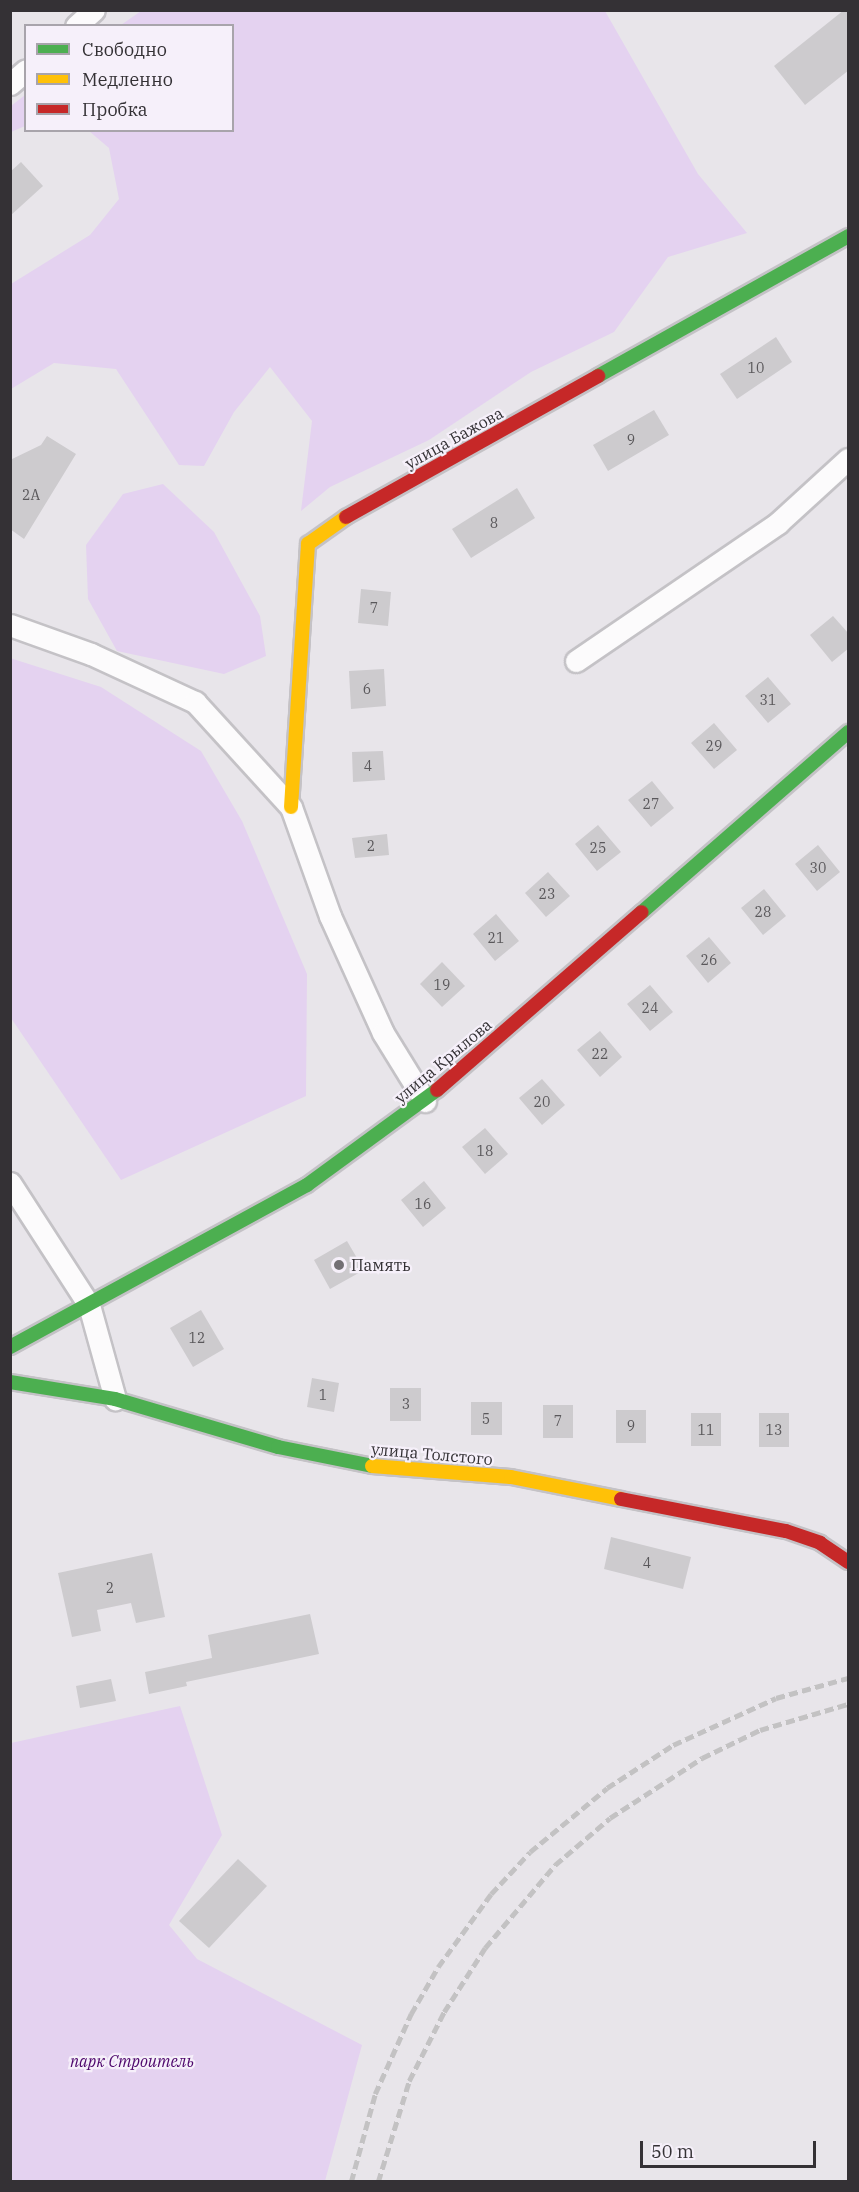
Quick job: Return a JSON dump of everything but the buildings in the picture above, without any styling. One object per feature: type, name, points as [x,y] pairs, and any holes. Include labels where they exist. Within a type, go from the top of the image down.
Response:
[{"type":"street","points":[[78,24],[93,10]]},
{"type":"street","points":[[10,84],[24,72]]},
{"type":"street","name":"улица Бажова","points":[[291,807],[308,544],[352,513],[845,242]]},
{"type":"street","points":[[576,661],[777,523],[849,459]]},
{"type":"street","points":[[10,625],[91,654],[195,702],[291,807],[330,916],[383,1033],[424,1101]]},
{"type":"street","name":"улица Крылова","points":[[10,1347],[306,1185],[424,1101],[849,732]]},
{"type":"street","points":[[10,1183],[89,1305],[115,1399]]},
{"type":"street","name":"улица Толстого","points":[[10,1382],[115,1399],[278,1447],[355,1463],[511,1477],[786,1531],[820,1543],[849,1562]]},
{"type":"green space","points":[[141,11],[605,11],[698,174],[747,233],[668,257],[614,332],[531,372],[429,440],[330,487],[301,511],[312,421],[270,367],[234,412],[204,466],[179,465],[116,369],[54,363],[11,389],[11,284],[90,235],[119,199],[109,148],[90,132],[234,132],[234,24],[122,24]]},
{"type":"green space","points":[[24,96],[24,126],[11,132],[11,106]]},
{"type":"green space","points":[[163,484],[214,532],[260,616],[266,656],[224,674],[117,651],[88,599],[86,545],[123,494]]},
{"type":"green space","points":[[10,658],[101,687],[201,751],[242,821],[307,974],[306,1096],[121,1180],[11,1018]]},
{"type":"green space","name":"парк Строитель","points":[[180,1706],[222,1835],[169,1925],[197,1959],[362,2045],[325,2181],[11,2181],[11,1743]]},
{"type":"railway","points":[[351,2182],[375,2094],[411,2014],[438,1967],[491,1894],[530,1852],[607,1788],[673,1745],[776,1698],[848,1678]]},
{"type":"railway","points":[[378,2182],[409,2081],[444,2012],[485,1948],[555,1865],[610,1818],[702,1758],[760,1730],[848,1704]]},
{"type":"traffic: fast","points":[[598,376],[848,236]]},
{"type":"traffic: fast","points":[[642,912],[848,732]]},
{"type":"traffic: fast","points":[[10,1347],[307,1185],[437,1090]]},
{"type":"traffic: fast","points":[[10,1382],[115,1399],[278,1447],[372,1466]]},
{"type":"traffic: slow","points":[[291,807],[308,544],[346,517]]},
{"type":"traffic: slow","points":[[372,1466],[511,1477],[621,1499]]},
{"type":"traffic: jam","points":[[346,517],[598,376]]},
{"type":"traffic: jam","points":[[437,1090],[642,912]]},
{"type":"traffic: jam","points":[[621,1499],[786,1531],[820,1543],[848,1562]]},
{"type":"place","name":"Память","points":[[339,1265]]}]
